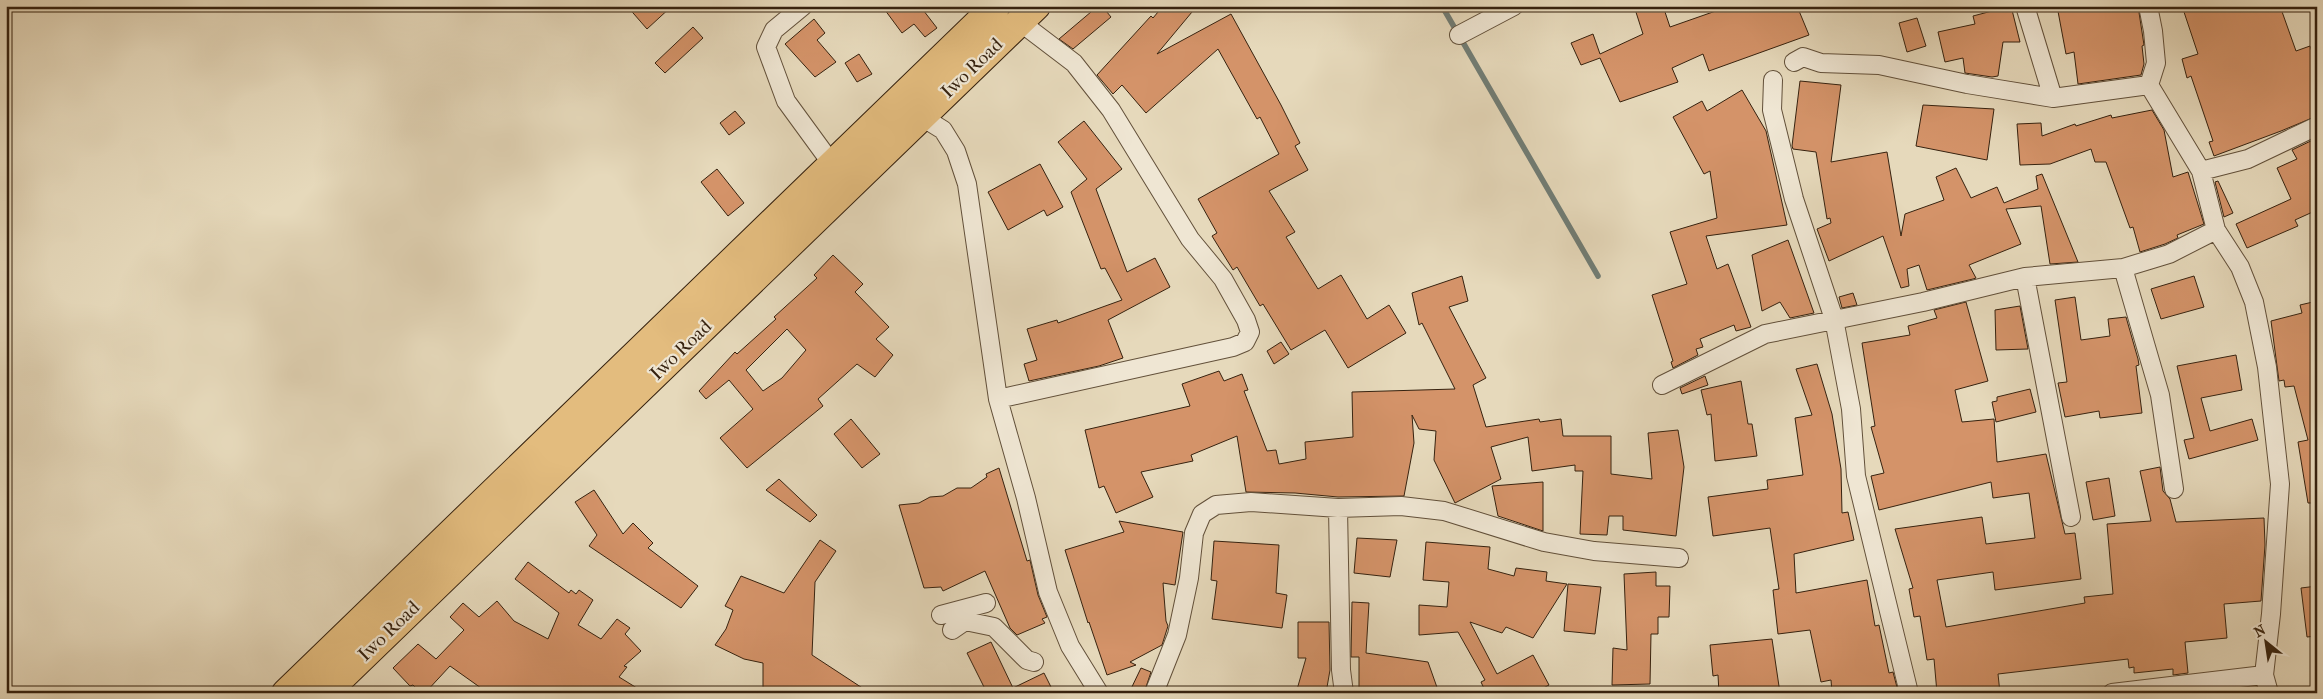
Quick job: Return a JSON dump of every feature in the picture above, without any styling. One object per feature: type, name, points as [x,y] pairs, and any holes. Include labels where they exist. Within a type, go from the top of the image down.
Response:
[{"type":"main road","name":"Iwo Road","points":[[286,693],[996,6]]},
{"type":"main road","name":"Iwo Road","points":[[325,693],[1028,14]]},
{"type":"main road","points":[[540,447],[559,467]]},
{"type":"street","points":[[803,6],[774,30],[766,48],[786,101],[832,164]]},
{"type":"street","points":[[1459,35],[1514,6]]},
{"type":"street","points":[[2026,6],[2053,98]]},
{"type":"street","points":[[2148,6],[2156,63],[2148,85]]},
{"type":"street","points":[[998,400],[1225,349],[1245,342],[1250,332],[1246,320],[1223,279],[1190,239],[1111,110],[1074,63],[1028,14]]},
{"type":"street","points":[[1794,62],[1803,57],[1821,63],[1879,65],[1968,84],[2053,98],[2148,85]]},
{"type":"street","points":[[1773,80],[1772,110],[1794,199],[1834,320],[1851,409],[1856,476],[1909,693]]},
{"type":"street","points":[[2148,85],[2201,171],[2216,230],[2240,268],[2254,302],[2267,367],[2280,484],[2271,614],[2264,675],[2269,693]]},
{"type":"street","points":[[922,117],[943,130],[956,152],[967,184],[998,400],[1026,498],[1048,592],[1070,646],[1098,693]]},
{"type":"street","points":[[2201,171],[2248,159],[2317,126]]},
{"type":"street","points":[[1662,385],[1765,334],[1924,302],[2025,277],[2123,268],[2170,254],[2216,230]]},
{"type":"street","points":[[2123,268],[2160,395],[2174,489]]},
{"type":"street","points":[[2025,277],[2071,516]]},
{"type":"street","points":[[1154,693],[1176,635],[1189,578],[1194,533],[1202,514],[1216,505],[1251,502],[1338,508],[1401,506],[1444,511],[1544,542],[1594,551],[1679,558]]},
{"type":"street","points":[[1338,508],[1341,670],[1344,693]]},
{"type":"street","points":[[941,615],[986,603]]},
{"type":"street","points":[[952,630],[965,621],[994,627],[1027,660],[1034,662]]},
{"type":"street","points":[[2112,693],[2136,692],[2264,675]]},
{"type":"building","points":[[627,6],[672,6],[647,29]]},
{"type":"building","points":[[882,6],[920,6],[937,28],[925,37],[914,24],[902,33]]},
{"type":"building","points":[[1098,6],[1102,6],[1111,17],[1073,49],[1059,39]]},
{"type":"building","points":[[1163,6],[1197,6],[1157,54],[1231,14],[1300,143],[1295,146],[1308,170],[1269,191],[1295,232],[1286,237],[1318,289],[1341,275],[1367,319],[1389,305],[1406,333],[1348,368],[1325,330],[1291,350],[1263,304],[1260,306],[1237,267],[1233,270],[1212,236],[1217,233],[1198,199],[1279,154],[1260,117],[1257,119],[1218,49],[1146,113],[1122,85],[1113,94],[1097,75],[1151,16],[1153,18]]},
{"type":"building","points":[[1634,6],[1663,6],[1670,27],[1730,6],[1797,6],[1809,35],[1709,71],[1703,54],[1672,68],[1678,82],[1620,102],[1600,58],[1581,65],[1571,43],[1593,34],[1600,54],[1643,34]]},
{"type":"building","points":[[2011,6],[2020,42],[2003,42],[1998,76],[1992,77],[1965,73],[1963,58],[1945,62],[1938,32],[1975,24],[1973,16]]},
{"type":"building","points":[[2057,6],[2138,6],[2144,45],[2142,46],[2144,64],[2141,75],[2078,84],[2074,52],[2066,54]]},
{"type":"building","points":[[2182,6],[2280,6],[2296,51],[2310,46],[2317,67],[2317,116],[2214,156],[2209,142],[2213,141],[2191,76],[2187,78],[2182,59],[2198,54]]},
{"type":"building","points":[[1917,18],[1926,46],[1907,52],[1899,23]]},
{"type":"building","points":[[814,19],[825,33],[817,40],[836,62],[815,77],[785,44]]},
{"type":"building","points":[[693,27],[703,38],[665,73],[655,63]]},
{"type":"building","points":[[859,54],[872,74],[857,82],[845,63]]},
{"type":"building","points":[[1800,81],[1841,85],[1831,162],[1887,152],[1901,236],[1905,214],[1944,200],[1936,177],[1956,168],[1971,198],[1997,187],[2004,203],[2038,189],[2036,176],[2042,174],[2078,262],[2050,264],[2041,206],[2006,209],[2021,244],[1969,265],[1976,278],[1973,279],[1927,290],[1919,265],[1907,269],[1909,286],[1901,288],[1883,236],[1829,261],[1817,229],[1831,223],[1830,218],[1827,219],[1816,152],[1793,149],[1792,146]]},
{"type":"building","points":[[1742,90],[1766,131],[1787,225],[1706,236],[1717,269],[1728,264],[1751,327],[1736,331],[1734,325],[1700,339],[1703,347],[1696,349],[1698,355],[1673,368],[1671,362],[1673,361],[1652,295],[1687,284],[1670,232],[1717,218],[1710,171],[1704,174],[1673,117],[1702,101],[1707,111]]},
{"type":"building","points":[[1923,105],[1994,109],[1987,160],[1916,146]]},
{"type":"building","points":[[2152,110],[2164,130],[2173,177],[2188,172],[2204,224],[2177,235],[2178,238],[2165,244],[2140,252],[2133,227],[2130,228],[2106,162],[2095,162],[2091,149],[2050,164],[2020,165],[2017,124],[2041,123],[2042,136],[2075,124],[2076,126],[2111,115],[2112,118]]},
{"type":"building","points":[[735,111],[745,123],[729,135],[720,123]]},
{"type":"building","points":[[1084,121],[1122,169],[1096,189],[1127,272],[1155,258],[1170,287],[1108,320],[1123,358],[1099,366],[1029,381],[1024,364],[1037,360],[1027,329],[1057,320],[1058,323],[1122,300],[1105,268],[1101,269],[1071,192],[1087,179],[1058,142]]},
{"type":"building","points":[[2317,138],[2317,210],[2295,220],[2298,226],[2247,248],[2236,224],[2291,199],[2277,168],[2297,159],[2292,150]]},
{"type":"building","points":[[1040,164],[1063,207],[1047,216],[1044,210],[1008,230],[988,192]]},
{"type":"building","points":[[717,169],[744,203],[728,216],[701,182]]},
{"type":"building","points":[[2218,181],[2233,213],[2224,217],[2215,182]]},
{"type":"building","points":[[1788,240],[1814,313],[1790,318],[1780,302],[1762,311],[1752,255]]},
{"type":"building","points":[[833,255],[863,284],[855,292],[889,327],[876,339],[893,355],[875,377],[857,364],[818,399],[823,406],[747,468],[720,438],[753,409],[729,380],[706,399],[699,391],[735,352],[737,354],[776,319],[774,317],[817,278],[814,275]],"holes":[[[787,329],[806,350],[782,378],[763,391],[746,370]]]},
{"type":"building","points":[[1462,276],[1468,301],[1449,307],[1486,378],[1473,385],[1486,427],[1539,419],[1540,422],[1561,419],[1563,436],[1611,436],[1611,474],[1652,479],[1648,433],[1678,430],[1684,467],[1676,536],[1623,530],[1623,516],[1609,516],[1607,535],[1580,534],[1583,471],[1575,471],[1575,465],[1532,471],[1528,437],[1491,447],[1501,479],[1455,503],[1434,460],[1436,431],[1419,429],[1412,415],[1414,443],[1404,496],[1338,497],[1295,493],[1246,492],[1237,436],[1191,455],[1193,461],[1141,472],[1153,497],[1116,513],[1104,486],[1099,488],[1085,430],[1190,406],[1182,384],[1219,371],[1224,381],[1242,374],[1248,390],[1244,391],[1267,451],[1276,450],[1279,464],[1306,459],[1305,442],[1353,437],[1352,392],[1455,389],[1422,323],[1419,325],[1412,293]]},
{"type":"building","points":[[2194,276],[2204,307],[2161,319],[2151,289]]},
{"type":"building","points":[[1853,293],[1857,305],[1842,308],[1839,297]]},
{"type":"building","points":[[2075,297],[2081,340],[2110,336],[2108,319],[2126,317],[2139,365],[2136,366],[2142,413],[2100,418],[2099,411],[2065,417],[2058,383],[2067,382],[2055,300]]},
{"type":"building","points":[[2317,301],[2317,503],[2308,503],[2298,442],[2308,440],[2294,386],[2285,387],[2284,380],[2279,381],[2271,321],[2302,313],[2300,305]]},
{"type":"building","points":[[1966,302],[1988,381],[1955,390],[1962,422],[1994,419],[1997,462],[2046,454],[2065,534],[2075,533],[2081,579],[1995,590],[1993,572],[1937,580],[1946,627],[2085,603],[2084,597],[2113,594],[2107,524],[2151,521],[2140,471],[2160,467],[2163,491],[2170,499],[2176,522],[2264,518],[2265,545],[2261,601],[2224,604],[2227,638],[2185,642],[2188,673],[2173,675],[2173,669],[2134,673],[2134,667],[2129,668],[2128,659],[1998,674],[2000,693],[1937,693],[1934,659],[1927,660],[1920,616],[1914,617],[1909,589],[1913,588],[1895,529],[1982,517],[1986,544],[2035,538],[2029,493],[1993,498],[1991,482],[1879,510],[1871,476],[1884,473],[1871,427],[1875,426],[1862,343],[1910,335],[1908,326],[1937,318],[1934,310]]},
{"type":"building","points":[[2020,306],[2028,349],[1996,350],[1995,310]]},
{"type":"building","points":[[1281,342],[1289,354],[1274,364],[1267,351]]},
{"type":"building","points":[[2236,355],[2242,390],[2201,398],[2210,431],[2252,419],[2258,440],[2189,459],[2184,440],[2194,438],[2177,366]]},
{"type":"building","points":[[1817,364],[1832,414],[1841,469],[1842,513],[1848,512],[1854,540],[1794,554],[1796,593],[1867,580],[1875,626],[1879,625],[1889,673],[1893,672],[1898,691],[1888,693],[1832,693],[1831,680],[1821,682],[1810,630],[1778,634],[1773,590],[1779,589],[1770,528],[1713,536],[1708,497],[1768,489],[1767,480],[1803,475],[1795,418],[1812,415],[1796,369]]},
{"type":"building","points":[[1705,376],[1708,385],[1682,394],[1680,388]]},
{"type":"building","points":[[1741,381],[1748,424],[1752,424],[1757,456],[1715,461],[1711,414],[1707,415],[1701,390]]},
{"type":"building","points":[[2030,389],[2036,412],[1996,422],[1992,402],[1997,401],[1997,397]]},
{"type":"building","points":[[851,419],[880,454],[862,468],[834,434]]},
{"type":"building","points":[[999,468],[1027,561],[1030,560],[1038,595],[1047,617],[1042,619],[1045,623],[1017,635],[1010,628],[985,571],[943,591],[941,587],[924,588],[899,505],[919,503],[930,497],[943,496],[957,488],[971,488],[987,477],[986,474]]},
{"type":"building","points":[[2109,478],[2115,516],[2093,520],[2086,482]]},
{"type":"building","points":[[779,479],[817,515],[810,522],[766,490]]},
{"type":"building","points":[[1543,482],[1543,531],[1498,516],[1492,486]]},
{"type":"building","points":[[594,490],[623,534],[633,523],[653,543],[648,548],[698,586],[681,608],[589,546],[597,535],[575,502]]},
{"type":"building","points":[[1119,521],[1183,532],[1175,585],[1163,583],[1168,626],[1162,645],[1130,662],[1136,665],[1107,675],[1065,550],[1124,532]]},
{"type":"building","points":[[1357,538],[1397,540],[1390,577],[1354,573]]},
{"type":"building","points":[[820,540],[836,551],[815,582],[812,655],[870,693],[763,693],[763,663],[744,659],[715,645],[726,629],[733,610],[725,606],[741,576],[784,593]]},
{"type":"building","points":[[1214,541],[1279,545],[1276,593],[1287,595],[1282,628],[1212,619],[1217,581],[1211,580]]},
{"type":"building","points":[[1426,542],[1490,547],[1488,569],[1514,576],[1516,568],[1547,572],[1546,581],[1567,584],[1533,638],[1506,627],[1502,633],[1470,622],[1497,674],[1533,655],[1549,685],[1534,693],[1486,693],[1481,682],[1485,680],[1458,632],[1419,635],[1419,605],[1447,607],[1449,582],[1423,580]]},
{"type":"building","points":[[528,562],[569,593],[571,590],[576,594],[579,590],[593,600],[578,625],[601,639],[617,619],[630,628],[625,634],[641,651],[624,666],[627,667],[619,677],[645,693],[488,693],[450,666],[425,693],[421,693],[413,685],[410,686],[393,668],[418,644],[436,659],[464,630],[450,617],[463,603],[479,617],[497,601],[514,621],[548,639],[559,613],[515,579]]},
{"type":"building","points":[[1656,572],[1656,586],[1670,586],[1669,617],[1658,617],[1658,634],[1651,634],[1650,684],[1612,685],[1613,648],[1627,650],[1624,574]]},
{"type":"building","points":[[1568,584],[1601,587],[1595,634],[1564,631]]},
{"type":"building","points":[[2317,586],[2317,636],[2307,637],[2301,588]]},
{"type":"building","points":[[1352,602],[1369,603],[1366,653],[1428,662],[1439,693],[1359,693],[1359,657],[1351,657]]},
{"type":"building","points":[[1298,622],[1329,622],[1330,670],[1326,693],[1296,693],[1306,658],[1298,658]]},
{"type":"building","points":[[1772,639],[1780,693],[1719,693],[1718,675],[1713,676],[1710,645]]},
{"type":"building","points":[[991,642],[1013,688],[1044,673],[1054,693],[987,693],[967,653]]},
{"type":"building","points":[[1141,668],[1151,672],[1144,693],[1129,693]]},
{"type":"waterway","points":[[1442,6],[1598,276]]}]
